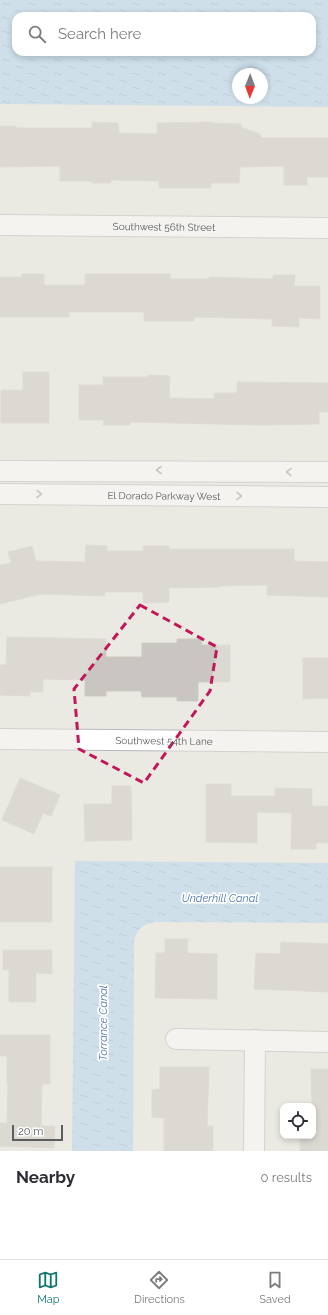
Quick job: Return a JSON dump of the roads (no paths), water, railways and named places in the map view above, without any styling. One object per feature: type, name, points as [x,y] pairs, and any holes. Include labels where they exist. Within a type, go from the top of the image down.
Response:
[{"type":"street","name":"Southwest 56th Street","points":[[0,225],[328,228]]},
{"type":"street","points":[[0,471],[328,472]]},
{"type":"street","name":"El Dorado Parkway West","points":[[0,494],[328,497]]},
{"type":"street","name":"Southwest 54th Lane","points":[[0,739],[328,742]]},
{"type":"street","points":[[176,1038],[328,1042]]},
{"type":"street","points":[[254,1151],[255,1040]]},
{"type":"water","points":[[0,0],[328,0],[328,107],[0,104]]},
{"type":"water","points":[[75,861],[328,863],[328,923],[155,922],[147,924],[139,930],[134,941],[133,1151],[72,1151]]},
{"type":"water label","name":"Underhill Canal","points":[[220,898]]},
{"type":"water label","name":"Torrance Canal","points":[[103,1023]]}]
